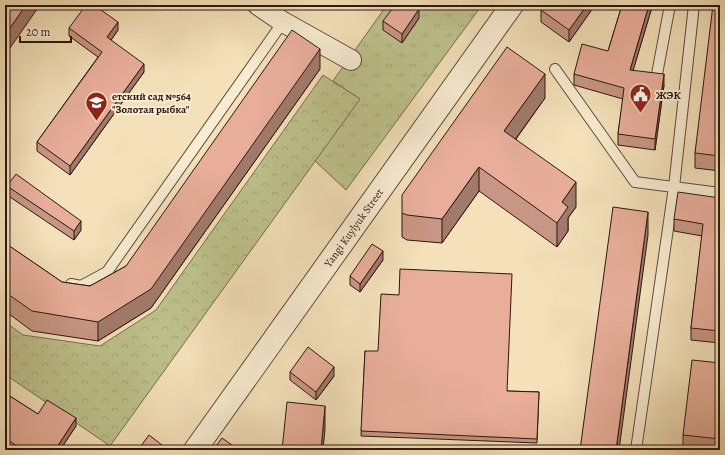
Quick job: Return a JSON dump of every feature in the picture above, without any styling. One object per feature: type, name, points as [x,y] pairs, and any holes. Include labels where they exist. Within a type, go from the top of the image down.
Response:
[{"type":"street","points":[[258,5],[283,22],[351,60]]},
{"type":"street","name":"Yangi Kuylyuk Street","points":[[195,450],[512,5]]},
{"type":"lane","points":[[658,74],[670,5]]},
{"type":"lane","points":[[636,450],[674,187],[694,5]]},
{"type":"lane","points":[[61,282],[81,286],[107,272],[283,22]]},
{"type":"lane","points":[[555,69],[635,182],[720,193]]},
{"type":"green space","points":[[387,5],[482,5],[346,190],[315,161],[359,99],[333,81]]},
{"type":"green space","points":[[323,75],[360,99],[110,446],[9,377],[5,382],[5,322],[23,335],[100,346],[156,310]]},
{"type":"building","points":[[5,5],[26,5],[5,35]]},
{"type":"building","points":[[86,5],[94,5],[118,22],[107,37],[144,64],[70,166],[37,142],[102,52],[69,28]]},
{"type":"building","points":[[395,5],[413,5],[419,9],[402,34],[383,21]]},
{"type":"building","points":[[545,5],[587,5],[569,30],[541,10]]},
{"type":"building","points":[[622,5],[649,5],[630,70],[664,74],[655,139],[618,134],[624,88],[574,74],[582,44],[608,51]]},
{"type":"building","points":[[713,5],[720,5],[720,156],[695,153]]},
{"type":"building","points":[[292,30],[320,49],[151,289],[98,322],[32,311],[5,292],[5,243],[62,282],[90,286],[126,266]]},
{"type":"building","points":[[507,47],[545,74],[504,131],[576,182],[562,202],[568,207],[557,223],[479,167],[442,219],[407,215],[402,213],[402,195]]},
{"type":"building","points":[[16,174],[81,221],[74,231],[7,186]]},
{"type":"building","points":[[678,192],[720,198],[720,331],[691,328],[703,224],[674,219]]},
{"type":"building","points":[[613,207],[648,212],[616,450],[580,450]]},
{"type":"building","points":[[372,244],[383,251],[360,284],[350,276]]},
{"type":"building","points":[[400,269],[512,274],[507,391],[539,392],[537,439],[361,431],[365,351],[378,351],[381,294],[399,295]]},
{"type":"building","points":[[308,347],[334,367],[316,392],[290,372]]},
{"type":"building","points":[[692,360],[720,363],[720,439],[683,435]]},
{"type":"building","points":[[5,393],[38,414],[47,400],[76,418],[55,450],[23,450],[5,438]]},
{"type":"building","points":[[287,402],[325,406],[321,450],[282,450]]},
{"type":"building","points":[[149,435],[162,445],[158,450],[138,450]]},
{"type":"building","points":[[222,438],[239,450],[213,450]]},
{"type":"place","name":"ЖЭК","points":[[641,114]]},
{"type":"place","name":"етский сад №564 \"Золотая рыбка\"","points":[[97,122]]}]
